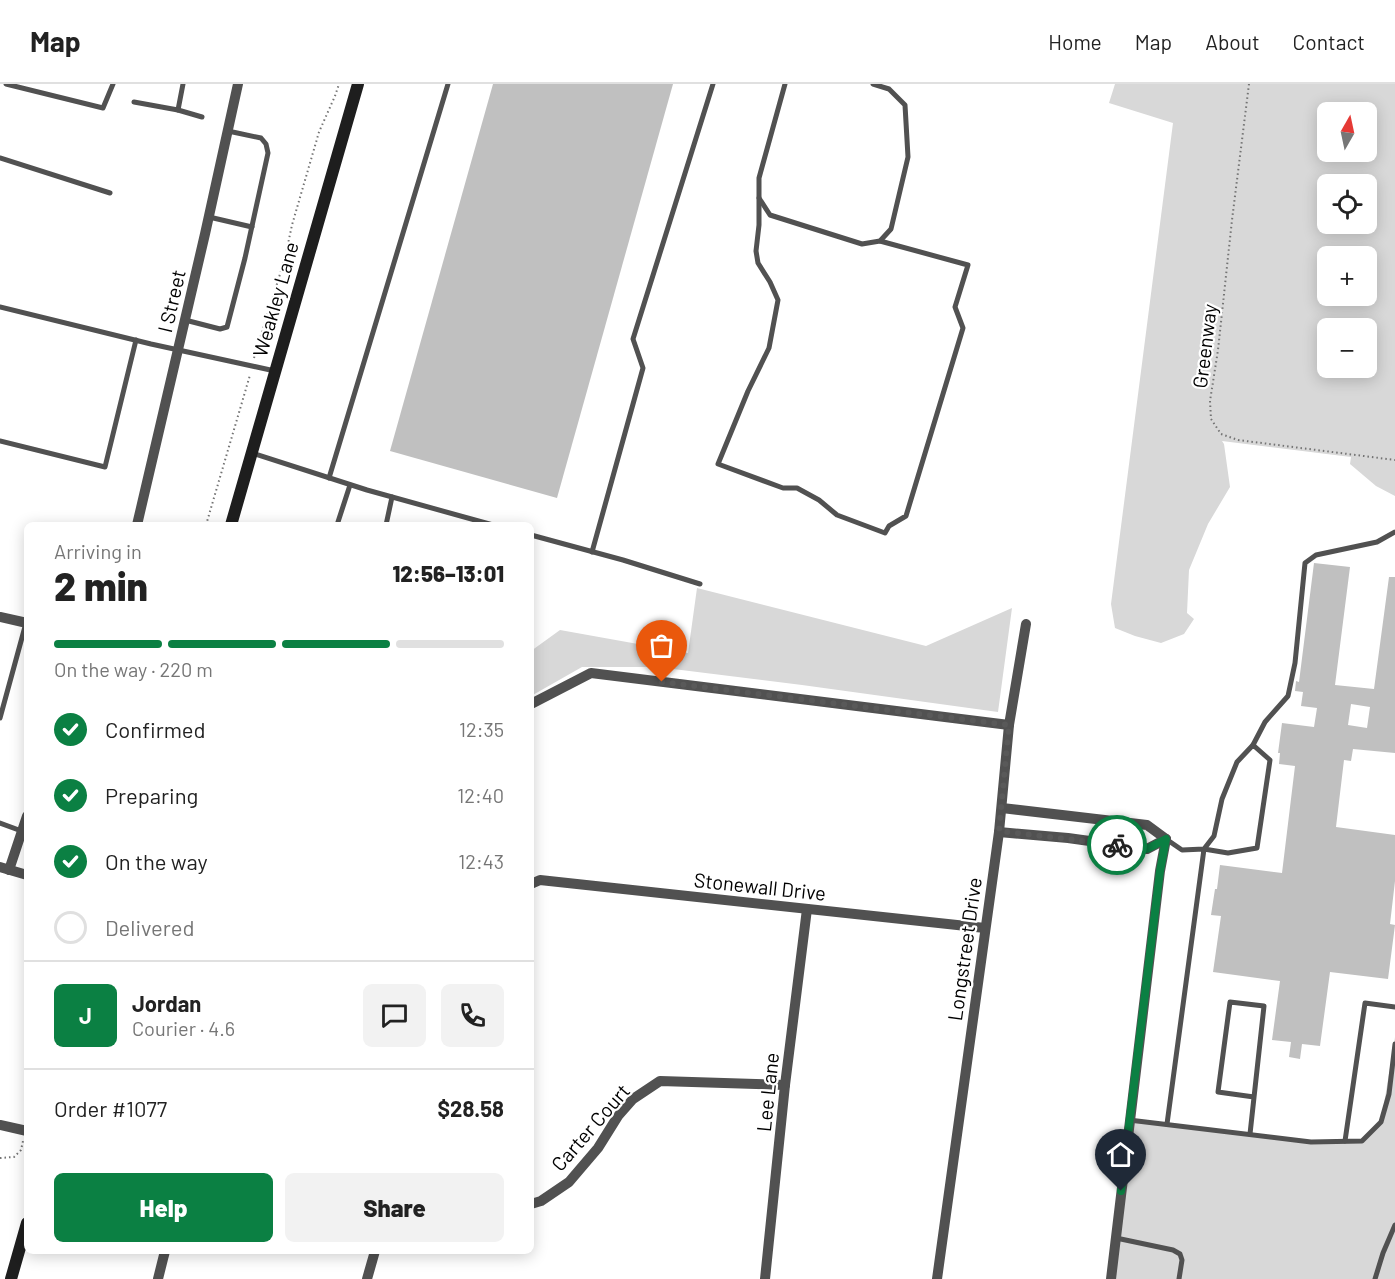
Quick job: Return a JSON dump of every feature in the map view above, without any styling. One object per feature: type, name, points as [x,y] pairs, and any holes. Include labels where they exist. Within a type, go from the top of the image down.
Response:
[{"type":"main road","name":"Weakley Lane","points":[[232,522],[358,84]]},
{"type":"main road","points":[[11,1279],[24,1234]]},
{"type":"street","name":"I Street","points":[[138,522],[238,84]]},
{"type":"street","points":[[0,617],[24,622]]},
{"type":"street","name":"Longstreet Drive","points":[[937,1279],[1002,808],[1009,725],[1026,624]]},
{"type":"street","points":[[534,702],[591,673],[1009,725]]},
{"type":"street","points":[[1002,808],[1147,825],[1166,839]]},
{"type":"street","points":[[999,831],[1147,849],[1166,839]]},
{"type":"street","points":[[24,832],[5,868],[24,874]]},
{"type":"street","points":[[1111,1279],[1160,871],[1166,839]]},
{"type":"street","name":"Stonewall Drive","points":[[534,883],[540,880],[985,928]]},
{"type":"street","name":"Lee Lane","points":[[765,1279],[785,1085],[807,909]]},
{"type":"street","name":"Carter Court","points":[[534,1203],[541,1201],[569,1182],[598,1148],[618,1116],[633,1099],[660,1081],[785,1085]]},
{"type":"street","points":[[0,1125],[24,1130]]},
{"type":"street","points":[[158,1279],[164,1254]]},
{"type":"street","points":[[367,1279],[374,1254]]},
{"type":"lane","points":[[6,84],[103,108],[113,84]]},
{"type":"lane","points":[[178,110],[183,84]]},
{"type":"lane","points":[[329,478],[448,84]]},
{"type":"lane","points":[[592,552],[643,368],[633,339],[713,84]]},
{"type":"lane","points":[[759,198],[770,215],[862,244],[880,241],[968,265],[955,307],[963,328],[906,516],[889,526],[885,533],[837,515],[819,500],[797,488],[783,488],[718,464],[748,391],[769,348],[778,300],[758,263],[756,251],[759,225],[759,198],[759,178],[785,84]]},
{"type":"lane","points":[[873,84],[889,89],[905,105],[908,157],[891,229],[880,241]]},
{"type":"lane","points":[[134,102],[202,117]]},
{"type":"lane","points":[[185,320],[220,329],[227,327],[245,258],[268,153],[266,144],[261,138],[228,131]]},
{"type":"lane","points":[[0,158],[110,193]]},
{"type":"lane","points":[[209,217],[252,227]]},
{"type":"lane","points":[[0,307],[275,371]]},
{"type":"lane","points":[[0,441],[105,467],[136,340]]},
{"type":"lane","points":[[252,453],[392,497],[482,522]]},
{"type":"lane","points":[[338,522],[350,484]]},
{"type":"lane","points":[[387,522],[392,497]]},
{"type":"lane","points":[[1167,1124],[1204,849],[1214,836],[1222,799],[1237,762],[1253,745],[1265,722],[1288,696],[1305,564],[1316,555],[1377,542],[1395,532]]},
{"type":"lane","points":[[534,536],[700,584]]},
{"type":"lane","points":[[0,718],[24,634]]},
{"type":"lane","points":[[1166,839],[1182,850],[1204,849],[1228,853],[1257,848],[1270,760],[1253,745]]},
{"type":"lane","points":[[0,823],[24,832]]},
{"type":"lane","points":[[1250,1134],[1264,1006],[1230,1002],[1218,1092],[1254,1097]]},
{"type":"lane","points":[[1345,1141],[1365,1003],[1395,1007]]},
{"type":"lane","points":[[1130,1120],[1311,1142],[1362,1141],[1381,1122],[1389,1094],[1395,1044]]},
{"type":"lane","points":[[1376,1279],[1383,1253],[1395,1225]]},
{"type":"lane","points":[[1116,1238],[1173,1250],[1180,1254],[1182,1260],[1179,1279]]},
{"type":"path","points":[[207,522],[259,338],[285,258],[292,225],[319,132],[339,84]]},
{"type":"path","name":"Greenway","points":[[1249,84],[1210,401],[1210,419],[1221,434],[1238,440],[1395,460]]},
{"type":"path","points":[[0,1158],[14,1157],[21,1150],[24,1140]]},
{"type":"shaded area","points":[[1115,84],[1395,84],[1395,496],[1376,486],[1350,464],[1351,457],[1222,441],[1230,487],[1208,524],[1189,570],[1187,613],[1194,619],[1184,634],[1161,643],[1115,628],[1111,604],[1173,123],[1109,103]]},
{"type":"shaded area","points":[[697,588],[926,646],[1012,608],[998,712],[657,667],[582,667],[534,694],[534,649],[560,630],[688,653]]},
{"type":"shaded area","points":[[1395,1037],[1395,1279],[1111,1279],[1130,1120],[1311,1142],[1362,1141],[1381,1122]]},
{"type":"building","points":[[493,84],[673,84],[557,498],[390,451]]},
{"type":"building","points":[[1314,563],[1350,567],[1335,685],[1374,689],[1389,577],[1395,577],[1395,753],[1353,749],[1351,761],[1344,760],[1336,827],[1395,835],[1395,881],[1390,924],[1395,925],[1388,979],[1330,972],[1320,1046],[1302,1044],[1300,1059],[1289,1057],[1291,1042],[1272,1040],[1280,981],[1213,972],[1221,916],[1211,915],[1220,865],[1282,873],[1295,766],[1279,764],[1280,753],[1278,753],[1282,723],[1314,727],[1317,708],[1301,706],[1303,692],[1295,691],[1296,681],[1299,682]],"holes":[[[1351,704],[1370,707],[1367,728],[1348,725]]]},
{"type":"way so far","points":[[662,682],[1009,725],[999,831],[1117,845]]},
{"type":"route","points":[[1117,845],[1147,849],[1166,839],[1160,871],[1121,1191]]}]
